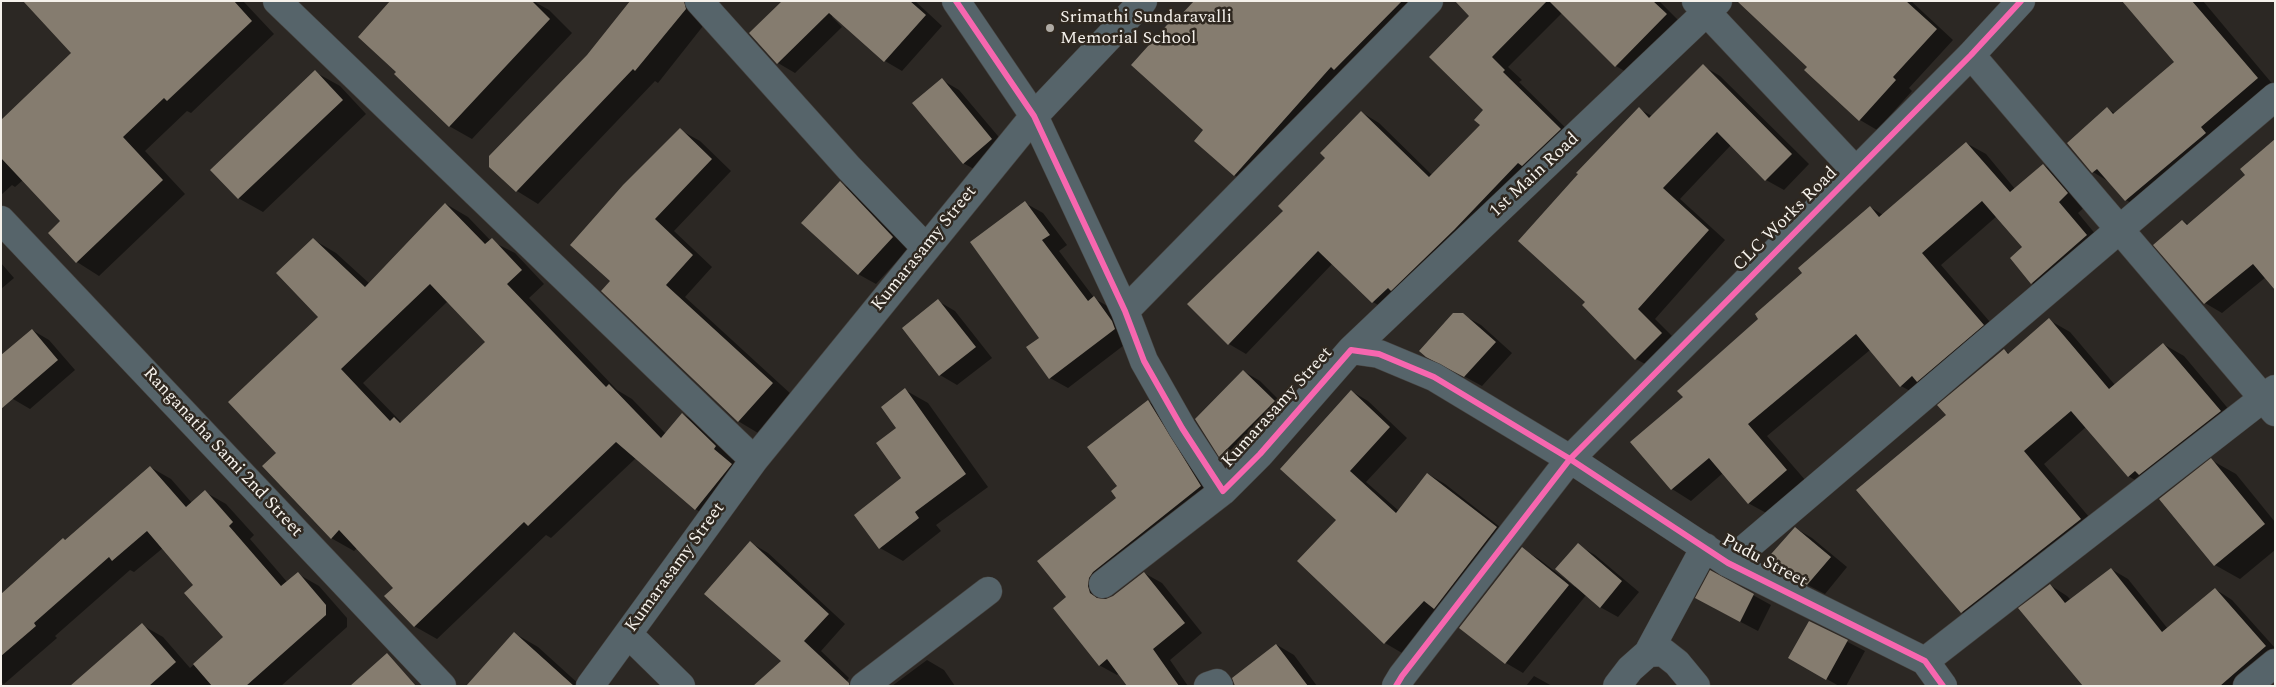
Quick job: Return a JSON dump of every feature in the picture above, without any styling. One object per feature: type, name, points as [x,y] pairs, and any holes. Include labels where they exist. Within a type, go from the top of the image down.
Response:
[{"type":"street","points":[[277,1],[754,460]]},
{"type":"street","points":[[699,1],[849,168],[926,248]]},
{"type":"street","points":[[956,1],[1034,116],[1143,1]]},
{"type":"street","points":[[1125,311],[1429,1]]},
{"type":"street","name":"CLC Works Road","points":[[1396,686],[1570,460],[1971,55],[2021,1]]},
{"type":"street","points":[[1707,5],[1856,171]]},
{"type":"street","name":"1st Main Road","points":[[1351,350],[1707,5]]},
{"type":"street","points":[[1925,661],[2271,400],[1971,55]]},
{"type":"street","points":[[1728,562],[2275,97]]},
{"type":"street","name":"Kumarasamy Street","points":[[590,686],[754,460],[1034,116],[1125,311],[1144,361],[1182,428],[1222,491],[1260,454],[1351,350],[1379,354],[1434,377],[1570,460]]},
{"type":"street","name":"Ranganatha Sami 2nd Street","points":[[1,220],[442,686]]},
{"type":"street","name":"Pudu Street","points":[[1570,460],[1728,562],[1925,661],[1943,686]]},
{"type":"street","points":[[1103,584],[1222,491]]},
{"type":"street","points":[[1617,686],[1630,669],[1648,653],[1705,547]]},
{"type":"street","points":[[864,686],[988,591]]},
{"type":"street","points":[[628,634],[681,686]]},
{"type":"street","points":[[1648,653],[1664,652],[1678,663],[1696,686]]},
{"type":"street","points":[[2247,686],[2275,663]]},
{"type":"street","points":[[1208,686],[1217,683],[1219,686]]},
{"type":"building","points":[[23,1],[234,1],[252,21],[167,101],[164,98],[123,137],[163,180],[76,263],[48,233],[60,221],[1,158],[1,120],[71,53]]},
{"type":"building","points":[[390,1],[532,1],[550,19],[449,127],[394,74],[396,72],[358,37]]},
{"type":"building","points":[[630,1],[684,1],[686,9],[635,71],[633,69],[516,192],[489,167],[489,156],[587,55]]},
{"type":"building","points":[[782,1],[910,1],[926,15],[884,62],[829,13],[777,64],[749,33]]},
{"type":"building","points":[[1194,1],[1402,1],[1334,70],[1331,67],[1234,176],[1194,141],[1203,130],[1131,65],[1175,16],[1178,18]]},
{"type":"building","points":[[1455,1],[1547,1],[1492,57],[1505,70],[1503,72],[1561,129],[1522,166],[1518,163],[1454,230],[1391,291],[1388,288],[1372,303],[1318,251],[1228,345],[1187,304],[1283,211],[1278,206],[1325,158],[1320,153],[1361,111],[1429,177],[1480,125],[1474,120],[1483,110],[1429,57],[1469,16]]},
{"type":"building","points":[[1549,1],[1653,1],[1667,14],[1615,67]]},
{"type":"building","points":[[1737,1],[1906,1],[1937,29],[1893,77],[1896,80],[1859,121],[1804,70],[1807,67]]},
{"type":"building","points":[[2122,1],[2192,1],[2258,78],[2201,127],[2206,133],[2125,201],[2097,169],[2092,173],[2067,143],[2107,107],[2113,114],[2174,62]]},
{"type":"building","points":[[1703,64],[1792,154],[1765,181],[1717,132],[1663,188],[1709,230],[1638,309],[1662,333],[1635,360],[1582,305],[1585,302],[1518,241],[1578,174],[1576,173],[1639,107],[1649,118]]},
{"type":"building","points":[[315,70],[343,100],[238,199],[210,170]]},
{"type":"building","points":[[942,78],[992,139],[963,164],[912,103]]},
{"type":"building","points":[[680,128],[712,159],[655,219],[693,255],[666,285],[773,383],[738,422],[601,291],[610,281],[570,245],[623,185]]},
{"type":"building","points":[[2275,139],[2275,290],[2253,264],[2204,304],[2153,245],[2182,220],[2187,225],[2245,175],[2240,169]]},
{"type":"building","points":[[1966,142],[2010,192],[2043,164],[2068,193],[2059,202],[2087,235],[2031,284],[2010,258],[2022,247],[1982,201],[1922,253],[1984,325],[1917,382],[1912,376],[1900,387],[1856,334],[1748,424],[1787,470],[1748,504],[1709,458],[1671,490],[1630,442],[1683,397],[1677,391],[1758,319],[1755,314],[1802,273],[1798,268],[1870,206],[1879,217]]},
{"type":"building","points":[[840,181],[893,237],[858,275],[801,223]]},
{"type":"building","points":[[1025,201],[1050,235],[1042,240],[1088,301],[1094,296],[1112,321],[1115,329],[1049,379],[1026,347],[1039,338],[970,242]]},
{"type":"building","points":[[445,203],[485,244],[492,238],[522,270],[507,284],[606,387],[609,384],[661,438],[682,413],[716,446],[714,449],[732,464],[695,510],[616,442],[528,526],[524,522],[414,627],[384,596],[393,588],[339,530],[331,539],[262,466],[276,453],[228,402],[318,317],[276,273],[313,238],[365,287]],"holes":[[[430,284],[485,342],[400,423],[394,417],[390,421],[341,369]]]},
{"type":"building","points":[[938,299],[976,347],[939,376],[902,328]]},
{"type":"building","points":[[1453,313],[1463,313],[1496,342],[1464,377],[1426,357],[1419,351]]},
{"type":"building","points":[[2049,318],[2109,389],[2163,343],[2221,411],[2139,475],[2135,471],[2128,477],[2071,411],[2024,451],[2081,519],[1961,613],[1856,490],[1946,415],[1937,405],[2004,349],[2008,354]]},
{"type":"building","points":[[32,329],[58,360],[1,409],[1,355]]},
{"type":"building","points":[[1243,370],[1275,401],[1219,457],[1195,419]]},
{"type":"building","points":[[905,388],[966,474],[915,512],[919,518],[879,549],[854,515],[901,478],[876,443],[896,428],[881,407]]},
{"type":"building","points":[[1351,390],[1390,427],[1350,471],[1396,513],[1427,473],[1497,527],[1434,609],[1424,601],[1384,644],[1297,561],[1336,520],[1280,469]]},
{"type":"building","points":[[1148,400],[1201,486],[1093,572],[1089,578],[1088,586],[1090,593],[1097,598],[1106,599],[1113,596],[1144,572],[1185,623],[1153,649],[1179,686],[1127,686],[1107,659],[1099,666],[1053,608],[1066,597],[1037,561],[1116,498],[1111,491],[1117,486],[1087,447]]},
{"type":"building","points":[[2211,458],[2265,524],[2214,566],[2159,499]]},
{"type":"building","points":[[150,466],[186,507],[205,490],[233,522],[229,526],[281,586],[298,572],[326,605],[326,615],[246,686],[212,686],[193,664],[223,637],[184,593],[193,585],[147,531],[112,561],[109,557],[34,623],[36,626],[1,656],[1,594],[63,538],[65,540]]},
{"type":"building","points":[[1795,527],[1831,557],[1807,585],[1764,562]]},
{"type":"building","points":[[750,541],[829,614],[804,641],[849,683],[849,686],[753,686],[781,661],[704,594]]},
{"type":"building","points":[[1578,543],[1622,581],[1600,608],[1555,569]]},
{"type":"building","points":[[1522,547],[1569,585],[1505,664],[1459,628]]},
{"type":"building","points":[[2111,568],[2162,632],[2215,588],[2266,646],[2220,686],[2083,686],[2018,608],[2050,584],[2065,603]]},
{"type":"building","points":[[1710,570],[1754,594],[1740,622],[1695,598]]},
{"type":"building","points":[[1809,621],[1848,640],[1826,680],[1788,658]]},
{"type":"building","points":[[142,623],[176,662],[149,686],[70,686]]},
{"type":"building","points":[[514,632],[574,686],[466,686]]},
{"type":"building","points":[[1276,644],[1308,686],[1235,686],[1232,678]]},
{"type":"building","points":[[387,653],[416,686],[350,686]]},
{"type":"cycle path","points":[[956,1],[1034,116],[1125,311],[1144,361],[1182,428],[1223,491],[1260,454],[1351,350],[1379,354],[1434,377],[1570,459],[1728,563],[1925,661],[1943,686]]},
{"type":"cycle path","points":[[1396,686],[1570,459],[1971,55],[2021,1]]},
{"type":"place","name":"Srimathi Sundaravalli Memorial School","points":[[1050,28]]}]
